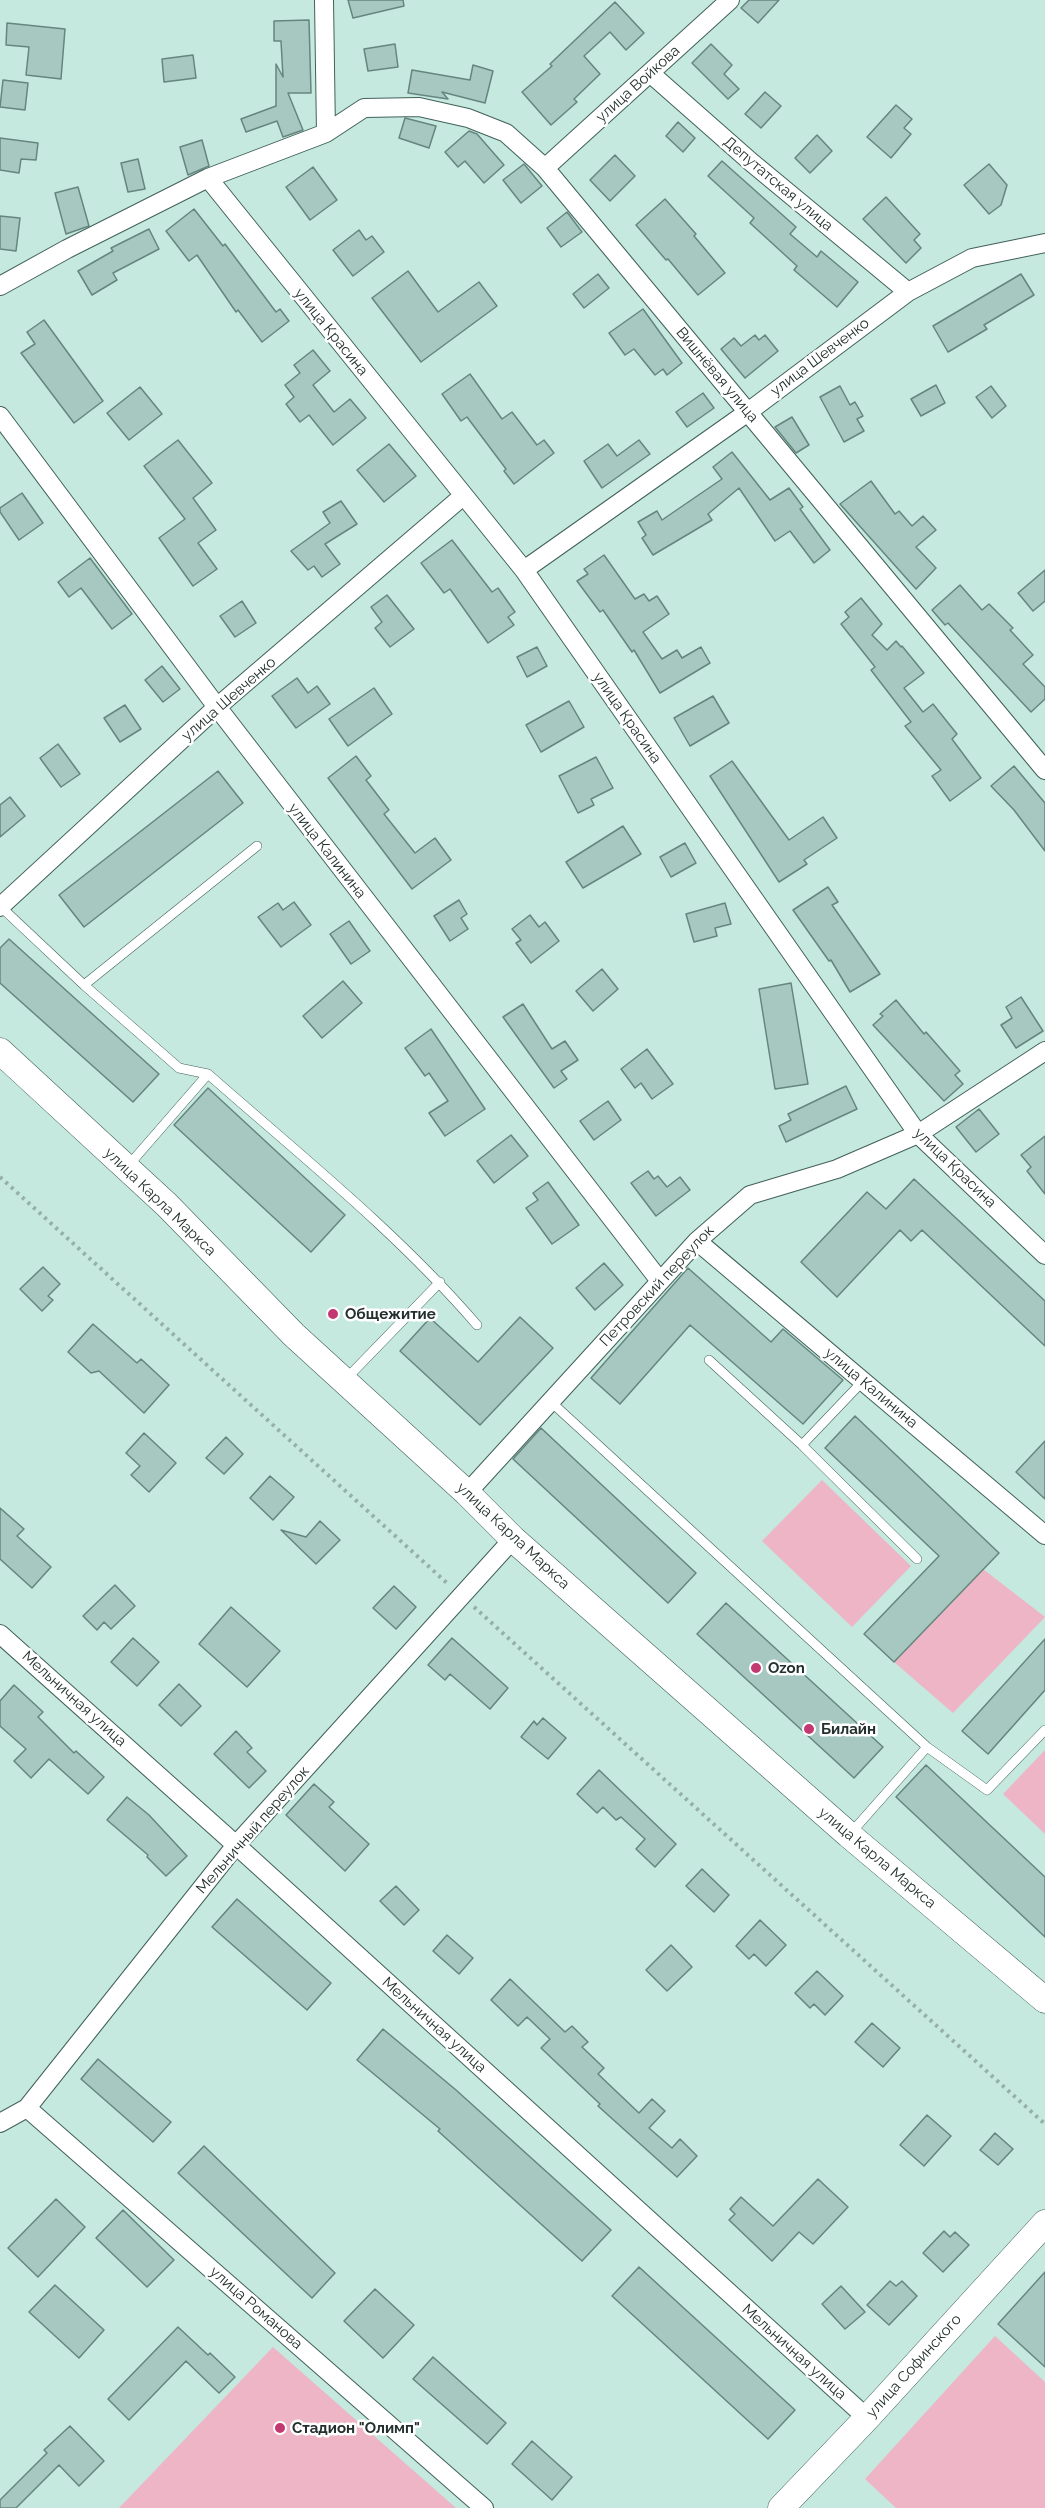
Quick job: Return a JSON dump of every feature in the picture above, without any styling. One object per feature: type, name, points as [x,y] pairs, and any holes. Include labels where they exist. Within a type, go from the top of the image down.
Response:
[{"type":"street","points":[[324,0],[326,133]]},
{"type":"street","name":"улица Войкова","points":[[545,168],[730,0]]},
{"type":"street","name":"Депутатская улица","points":[[650,73],[751,162],[908,292]]},
{"type":"street","name":"Вишнёвая улица","points":[[0,286],[67,249],[208,178],[326,133],[364,108],[419,107],[468,118],[506,133],[545,168],[1045,770]]},
{"type":"street","name":"улица Красина","points":[[208,178],[524,570],[918,1134],[1045,1255]]},
{"type":"street","name":"улица Шевченко","points":[[524,570],[748,412],[908,292],[972,258],[1045,243]]},
{"type":"street","name":"улица Калинина","points":[[0,416],[217,707],[660,1281]]},
{"type":"street","name":"улица Шевченко","points":[[0,906],[217,707],[463,496]]},
{"type":"street","name":"улица Карла Маркса","points":[[0,1051],[167,1205],[294,1335],[467,1493],[513,1539],[849,1835],[1045,2000]]},
{"type":"street","name":"Петровский переулок","points":[[467,1493],[697,1240],[750,1194],[837,1169],[918,1134],[1045,1051]]},
{"type":"street","name":"улица Калинина","points":[[697,1240],[1045,1535]]},
{"type":"street","name":"Мельничный переулок","points":[[0,2123],[27,2108],[236,1845],[513,1539]]},
{"type":"street","name":"Мельничная улица","points":[[0,1634],[867,2418]]},
{"type":"street","name":"улица Романова","points":[[27,2108],[484,2508]]},
{"type":"street","name":"улица Софинского","points":[[781,2508],[867,2418],[1045,2223]]},
{"type":"lane","points":[[84,985],[257,846]]},
{"type":"lane","points":[[0,906],[84,985],[179,1068],[208,1074],[440,1282],[477,1325]]},
{"type":"lane","points":[[126,1167],[208,1074]]},
{"type":"lane","points":[[345,1381],[440,1282]]},
{"type":"lane","points":[[709,1360],[802,1445],[917,1558]]},
{"type":"lane","points":[[802,1445],[863,1381]]},
{"type":"lane","points":[[550,1401],[927,1747],[987,1790],[1045,1730]]},
{"type":"lane","points":[[849,1835],[927,1747]]},
{"type":"path","points":[[0,1177],[1045,2124]]},
{"type":"shaded area","points":[[822,1480],[911,1566],[852,1627],[762,1541]]},
{"type":"shaded area","points":[[983,1569],[1045,1617],[953,1713],[894,1662]]},
{"type":"shaded area","points":[[1045,1750],[1045,1834],[1003,1794]]},
{"type":"shaded area","points":[[995,2336],[1045,2382],[1045,2508],[896,2508],[865,2479]]},
{"type":"shaded area","name":"Стадион \"Олимп\"","points":[[273,2347],[456,2508],[119,2508]]},
{"type":"building","points":[[348,0],[403,0],[404,6],[353,18]]},
{"type":"building","points":[[749,0],[779,0],[758,23],[741,8]]},
{"type":"building","points":[[615,2],[644,33],[626,50],[610,32],[584,56],[600,74],[574,99],[577,102],[551,125],[522,92],[552,66],[550,64]]},
{"type":"building","points":[[309,20],[311,93],[288,93],[303,130],[283,137],[277,121],[246,132],[241,119],[276,106],[276,64],[283,77],[281,41],[274,41],[274,21]]},
{"type":"building","points":[[7,23],[65,29],[61,79],[26,75],[29,47],[6,45]]},
{"type":"building","points":[[395,44],[398,67],[368,71],[364,49]]},
{"type":"building","points":[[711,44],[732,65],[724,74],[739,89],[728,99],[692,63]]},
{"type":"building","points":[[193,55],[196,78],[164,82],[162,59]]},
{"type":"building","points":[[473,65],[493,71],[485,103],[442,92],[448,99],[408,93],[412,70],[470,80]]},
{"type":"building","points":[[3,80],[28,83],[25,110],[0,107]]},
{"type":"building","points":[[765,92],[781,106],[761,128],[745,114]]},
{"type":"building","points":[[896,105],[912,119],[904,128],[911,134],[891,158],[867,137]]},
{"type":"building","points":[[405,118],[436,126],[429,148],[399,138]]},
{"type":"building","points":[[678,122],[695,138],[683,152],[666,136]]},
{"type":"building","points":[[469,131],[477,134],[504,165],[484,183],[465,161],[458,167],[445,152]]},
{"type":"building","points":[[817,135],[832,151],[810,173],[795,158]]},
{"type":"building","points":[[0,138],[38,143],[36,160],[21,159],[19,173],[0,170]]},
{"type":"building","points":[[202,140],[209,166],[188,175],[180,147]]},
{"type":"building","points":[[615,155],[635,176],[610,201],[590,180]]},
{"type":"building","points":[[138,159],[145,189],[128,192],[121,163]]},
{"type":"building","points":[[722,161],[796,227],[790,234],[817,257],[821,251],[858,282],[837,307],[794,270],[797,266],[750,223],[754,218],[708,176]]},
{"type":"building","points":[[524,164],[542,186],[521,203],[503,180]]},
{"type":"building","points":[[989,164],[1007,185],[1001,205],[989,214],[964,185]]},
{"type":"building","points":[[313,167],[337,200],[310,220],[286,187]]},
{"type":"building","points":[[78,187],[89,226],[66,234],[55,193]]},
{"type":"building","points":[[886,197],[920,234],[914,240],[921,248],[906,263],[863,219]]},
{"type":"building","points":[[665,199],[696,234],[694,236],[725,273],[698,295],[636,225]]},
{"type":"building","points":[[194,209],[223,246],[225,244],[276,312],[280,309],[289,321],[262,342],[238,310],[236,312],[197,255],[189,261],[166,231]]},
{"type":"building","points":[[567,212],[582,232],[561,247],[547,228]]},
{"type":"building","points":[[0,216],[20,218],[16,251],[0,249]]},
{"type":"building","points":[[149,229],[159,249],[113,273],[117,280],[92,295],[78,271],[113,251],[111,248]]},
{"type":"building","points":[[359,230],[366,240],[372,236],[384,252],[353,276],[333,250]]},
{"type":"building","points":[[408,271],[438,312],[479,282],[497,306],[421,362],[372,298]]},
{"type":"building","points":[[598,274],[609,288],[584,308],[573,294]]},
{"type":"building","points":[[1021,274],[1034,295],[984,325],[987,329],[948,352],[933,326]]},
{"type":"building","points":[[643,309],[682,363],[667,375],[663,369],[655,375],[634,349],[625,355],[609,333]]},
{"type":"building","points":[[44,320],[103,401],[74,423],[21,353],[35,344],[27,332]]},
{"type":"building","points":[[755,335],[759,340],[765,335],[778,351],[745,378],[721,349],[734,338],[741,346]]},
{"type":"building","points":[[313,350],[330,371],[313,385],[334,412],[350,399],[366,418],[333,445],[309,415],[300,422],[286,404],[294,397],[285,385],[300,373],[294,365]]},
{"type":"building","points":[[470,374],[502,419],[512,412],[537,445],[544,440],[554,453],[514,484],[504,471],[506,469],[467,417],[461,421],[442,394]]},
{"type":"building","points":[[936,385],[945,403],[921,416],[911,399]]},
{"type":"building","points":[[840,386],[850,405],[855,402],[863,416],[857,419],[864,431],[844,442],[820,397]]},
{"type":"building","points":[[991,386],[1006,406],[992,418],[976,397]]},
{"type":"building","points":[[140,387],[162,414],[129,440],[107,413]]},
{"type":"building","points":[[703,393],[714,408],[687,427],[676,412]]},
{"type":"building","points":[[792,417],[809,445],[796,453],[775,427]]},
{"type":"building","points":[[178,440],[212,483],[193,498],[216,530],[198,543],[217,569],[193,586],[159,538],[185,519],[144,466]]},
{"type":"building","points":[[639,440],[650,454],[602,488],[584,461],[608,444],[617,456]]},
{"type":"building","points":[[389,444],[416,476],[384,502],[357,470]]},
{"type":"building","points":[[732,452],[770,500],[789,488],[803,507],[800,509],[830,550],[814,563],[790,531],[775,541],[739,488],[708,514],[712,520],[653,555],[642,538],[646,535],[638,522],[657,511],[662,520],[722,479],[713,467]]},
{"type":"building","points":[[871,481],[895,514],[899,511],[912,526],[923,516],[936,530],[916,547],[936,568],[916,589],[840,504]]},
{"type":"building","points":[[22,493],[43,523],[19,540],[0,512],[0,508]]},
{"type":"building","points":[[341,501],[357,524],[325,544],[340,564],[322,577],[314,566],[308,570],[291,551],[330,523],[323,512]]},
{"type":"building","points":[[452,540],[492,592],[498,588],[515,612],[508,617],[514,625],[488,643],[450,589],[444,593],[421,563]]},
{"type":"building","points":[[604,555],[635,599],[644,594],[649,601],[657,596],[669,614],[643,632],[662,659],[677,650],[682,658],[701,647],[710,663],[660,693],[634,650],[632,652],[603,610],[600,612],[577,581],[588,574],[584,569]]},
{"type":"building","points":[[90,558],[132,614],[112,629],[81,588],[69,597],[58,582]]},
{"type":"building","points":[[1045,570],[1045,601],[1033,611],[1018,593]]},
{"type":"building","points":[[960,585],[982,610],[989,604],[1013,628],[1010,630],[1033,655],[1023,664],[1045,687],[1045,699],[1031,712],[948,623],[945,625],[932,610]]},
{"type":"building","points":[[387,595],[414,629],[390,647],[375,628],[382,622],[371,607]]},
{"type":"building","points":[[861,598],[882,624],[872,635],[887,650],[896,641],[924,673],[904,688],[923,712],[933,704],[957,734],[952,739],[981,778],[950,801],[932,776],[941,770],[905,726],[911,722],[871,670],[875,667],[841,624],[849,617],[845,612]]},
{"type":"building","points":[[242,601],[256,623],[235,637],[220,616]]},
{"type":"building","points":[[537,647],[547,666],[527,677],[517,657]]},
{"type":"building","points":[[162,666],[180,689],[163,702],[145,680]]},
{"type":"building","points":[[297,678],[308,693],[317,686],[330,704],[296,728],[272,696]]},
{"type":"building","points":[[374,688],[392,714],[348,746],[329,719]]},
{"type":"building","points":[[713,696],[729,723],[690,746],[674,718]]},
{"type":"building","points":[[569,701],[584,727],[541,752],[526,725]]},
{"type":"building","points":[[125,705],[141,729],[120,742],[104,718]]},
{"type":"building","points":[[58,744],[80,774],[61,787],[40,758]]},
{"type":"building","points":[[356,756],[371,776],[366,780],[389,810],[384,814],[415,853],[435,838],[451,860],[412,889],[328,778]]},
{"type":"building","points":[[596,757],[613,788],[591,799],[594,805],[578,813],[559,776]]},
{"type":"building","points":[[732,761],[789,840],[823,817],[837,838],[804,860],[807,864],[779,882],[710,776]]},
{"type":"building","points":[[1014,766],[1045,803],[1045,851],[1014,810],[991,786]]},
{"type":"building","points":[[218,771],[243,803],[84,927],[59,895]]},
{"type":"building","points":[[10,797],[25,816],[0,837],[0,805]]},
{"type":"building","points":[[623,826],[641,854],[583,888],[566,862]]},
{"type":"building","points":[[685,843],[696,863],[671,877],[660,857]]},
{"type":"building","points":[[828,887],[838,902],[832,905],[880,974],[850,992],[831,960],[829,961],[793,910]]},
{"type":"building","points":[[459,900],[467,914],[461,918],[468,929],[450,941],[434,916]]},
{"type":"building","points":[[294,902],[311,925],[281,947],[258,917],[278,903],[283,910]]},
{"type":"building","points":[[725,903],[731,924],[715,928],[717,936],[694,942],[686,914]]},
{"type":"building","points":[[530,915],[539,927],[545,922],[559,941],[531,963],[516,943],[521,940],[512,929]]},
{"type":"building","points":[[349,921],[370,951],[351,964],[330,934]]},
{"type":"building","points":[[9,939],[159,1074],[133,1102],[0,983],[0,948]]},
{"type":"building","points":[[602,969],[618,989],[593,1011],[576,991]]},
{"type":"building","points":[[343,981],[362,1003],[322,1038],[303,1016]]},
{"type":"building","points":[[791,983],[808,1084],[775,1089],[759,989]]},
{"type":"building","points":[[1021,997],[1043,1031],[1016,1048],[1001,1025],[1012,1018],[1006,1007]]},
{"type":"building","points":[[896,1000],[924,1034],[926,1032],[960,1071],[955,1075],[963,1084],[944,1101],[873,1025],[883,1016],[880,1014]]},
{"type":"building","points":[[523,1004],[552,1049],[565,1041],[578,1060],[561,1071],[567,1079],[554,1088],[503,1017]]},
{"type":"building","points":[[431,1029],[485,1109],[445,1136],[429,1113],[448,1101],[429,1073],[425,1076],[405,1048]]},
{"type":"building","points":[[647,1049],[673,1084],[652,1099],[641,1083],[635,1088],[621,1069]]},
{"type":"building","points":[[846,1086],[857,1109],[786,1142],[779,1126],[791,1120],[788,1114]]},
{"type":"building","points":[[208,1088],[345,1215],[311,1252],[174,1125]]},
{"type":"building","points":[[608,1101],[621,1120],[594,1140],[580,1121]]},
{"type":"building","points":[[979,1109],[999,1134],[976,1152],[956,1127]]},
{"type":"building","points":[[511,1135],[528,1156],[494,1183],[477,1161]]},
{"type":"building","points":[[1045,1136],[1045,1194],[1027,1171],[1031,1167],[1021,1155]]},
{"type":"building","points":[[648,1171],[654,1179],[658,1176],[667,1187],[680,1177],[690,1190],[656,1216],[631,1183]]},
{"type":"building","points":[[914,1179],[1045,1301],[1045,1346],[922,1230],[911,1241],[900,1230],[837,1297],[801,1262],[867,1192],[886,1209]]},
{"type":"building","points":[[548,1182],[579,1225],[552,1244],[526,1208],[538,1200],[533,1193]]},
{"type":"building","points":[[604,1263],[623,1285],[595,1310],[576,1288]]},
{"type":"building","points":[[43,1267],[60,1284],[48,1296],[53,1300],[42,1311],[20,1289]]},
{"type":"building","points":[[688,1268],[771,1342],[783,1329],[843,1380],[803,1424],[690,1325],[620,1404],[591,1378]]},
{"type":"building","points":[[520,1317],[553,1348],[480,1425],[400,1351],[430,1318],[478,1362]]},
{"type":"building","points":[[93,1324],[137,1363],[141,1359],[169,1385],[144,1413],[99,1371],[91,1373],[68,1352]]},
{"type":"building","points":[[855,1416],[999,1553],[894,1662],[864,1634],[939,1556],[825,1448]]},
{"type":"building","points":[[541,1428],[696,1573],[668,1603],[513,1459]]},
{"type":"building","points":[[144,1433],[176,1463],[149,1492],[131,1475],[140,1466],[126,1453]]},
{"type":"building","points":[[226,1437],[243,1454],[224,1474],[206,1458]]},
{"type":"building","points":[[1045,1441],[1045,1499],[1016,1472]]},
{"type":"building","points":[[270,1476],[294,1497],[273,1520],[250,1498]]},
{"type":"building","points":[[0,1508],[24,1529],[17,1536],[51,1567],[32,1588],[0,1559]]},
{"type":"building","points":[[320,1521],[340,1540],[316,1564],[281,1530],[306,1537]]},
{"type":"building","points":[[115,1585],[135,1606],[111,1629],[104,1622],[97,1630],[83,1616]]},
{"type":"building","points":[[394,1586],[416,1607],[396,1629],[373,1608]]},
{"type":"building","points":[[726,1603],[883,1747],[854,1778],[697,1634]]},
{"type":"building","points":[[231,1607],[280,1651],[247,1687],[199,1644]]},
{"type":"building","points":[[133,1638],[159,1662],[137,1686],[111,1662]]},
{"type":"building","points":[[452,1638],[508,1688],[490,1709],[450,1674],[445,1680],[428,1665]]},
{"type":"building","points":[[1045,1639],[1045,1690],[988,1754],[962,1731]]},
{"type":"building","points":[[179,1684],[201,1706],[181,1726],[159,1705]]},
{"type":"building","points":[[14,1685],[43,1712],[38,1717],[74,1753],[76,1751],[104,1777],[88,1794],[49,1759],[31,1778],[14,1761],[26,1749],[0,1726],[0,1701]]},
{"type":"building","points":[[543,1718],[566,1738],[548,1759],[521,1737],[534,1721],[537,1725]]},
{"type":"building","points":[[236,1731],[252,1748],[247,1752],[266,1771],[249,1788],[214,1754]]},
{"type":"building","points":[[926,1765],[1045,1877],[1045,1937],[896,1797]]},
{"type":"building","points":[[599,1770],[676,1844],[655,1867],[636,1849],[645,1839],[621,1817],[616,1820],[603,1807],[597,1813],[577,1794]]},
{"type":"building","points":[[314,1784],[334,1802],[329,1807],[369,1844],[345,1871],[286,1815]]},
{"type":"building","points":[[127,1797],[149,1815],[187,1856],[166,1876],[147,1857],[148,1855],[107,1820]]},
{"type":"building","points":[[702,1869],[729,1895],[714,1912],[686,1886]]},
{"type":"building","points":[[396,1886],[419,1910],[404,1925],[380,1901]]},
{"type":"building","points":[[237,1899],[331,1983],[307,2010],[212,1927]]},
{"type":"building","points":[[760,1920],[786,1945],[766,1966],[754,1954],[749,1959],[736,1946]]},
{"type":"building","points":[[447,1935],[473,1958],[459,1974],[433,1951]]},
{"type":"building","points":[[671,1945],[692,1967],[667,1991],[646,1970]]},
{"type":"building","points":[[817,1971],[843,1996],[825,2015],[814,2004],[810,2008],[795,1993]]},
{"type":"building","points":[[510,1979],[565,2032],[572,2026],[588,2042],[582,2047],[604,2068],[598,2074],[639,2113],[652,2099],[665,2111],[649,2128],[672,2148],[680,2139],[697,2156],[677,2177],[598,2106],[600,2104],[541,2048],[550,2039],[527,2017],[518,2026],[491,2000]]},
{"type":"building","points":[[872,2023],[900,2048],[883,2067],[855,2042]]},
{"type":"building","points":[[383,2029],[456,2090],[611,2230],[582,2261],[438,2131],[440,2129],[357,2060]]},
{"type":"building","points":[[98,2059],[171,2122],[153,2142],[81,2079]]},
{"type":"building","points":[[927,2115],[951,2136],[924,2166],[900,2145]]},
{"type":"building","points":[[995,2133],[1013,2149],[998,2165],[980,2150]]},
{"type":"building","points":[[204,2146],[335,2273],[312,2298],[178,2173]]},
{"type":"building","points":[[818,2179],[848,2207],[813,2244],[799,2232],[772,2261],[729,2220],[735,2214],[730,2209],[741,2197],[773,2226]]},
{"type":"building","points":[[56,2199],[85,2227],[38,2277],[8,2248]]},
{"type":"building","points":[[123,2210],[174,2260],[147,2287],[96,2238]]},
{"type":"building","points":[[944,2231],[950,2237],[955,2232],[969,2245],[943,2272],[923,2253]]},
{"type":"building","points":[[639,2267],[795,2410],[768,2439],[612,2296]]},
{"type":"building","points":[[1045,2272],[1045,2367],[998,2324]]},
{"type":"building","points":[[890,2281],[896,2286],[902,2281],[917,2296],[889,2325],[867,2305]]},
{"type":"building","points":[[55,2285],[104,2330],[79,2358],[29,2312]]},
{"type":"building","points":[[841,2286],[865,2312],[845,2329],[822,2304]]},
{"type":"building","points":[[375,2289],[414,2325],[383,2358],[344,2321]]},
{"type":"building","points":[[178,2327],[235,2377],[219,2393],[186,2361],[129,2420],[108,2399]]},
{"type":"building","points":[[433,2357],[506,2423],[487,2444],[413,2379]]},
{"type":"building","points":[[70,2426],[104,2461],[79,2486],[59,2465],[16,2508],[0,2508],[0,2500],[47,2453],[44,2450]]},
{"type":"building","points":[[532,2441],[572,2477],[552,2500],[512,2464]]},
{"type":"place","name":"Общежитие","points":[[333,1314]]},
{"type":"place","name":"Ozon","points":[[756,1668]]},
{"type":"place","name":"Билайн","points":[[809,1729]]},
{"type":"place","name":"Стадион \"Олимп\"","points":[[280,2428]]}]
